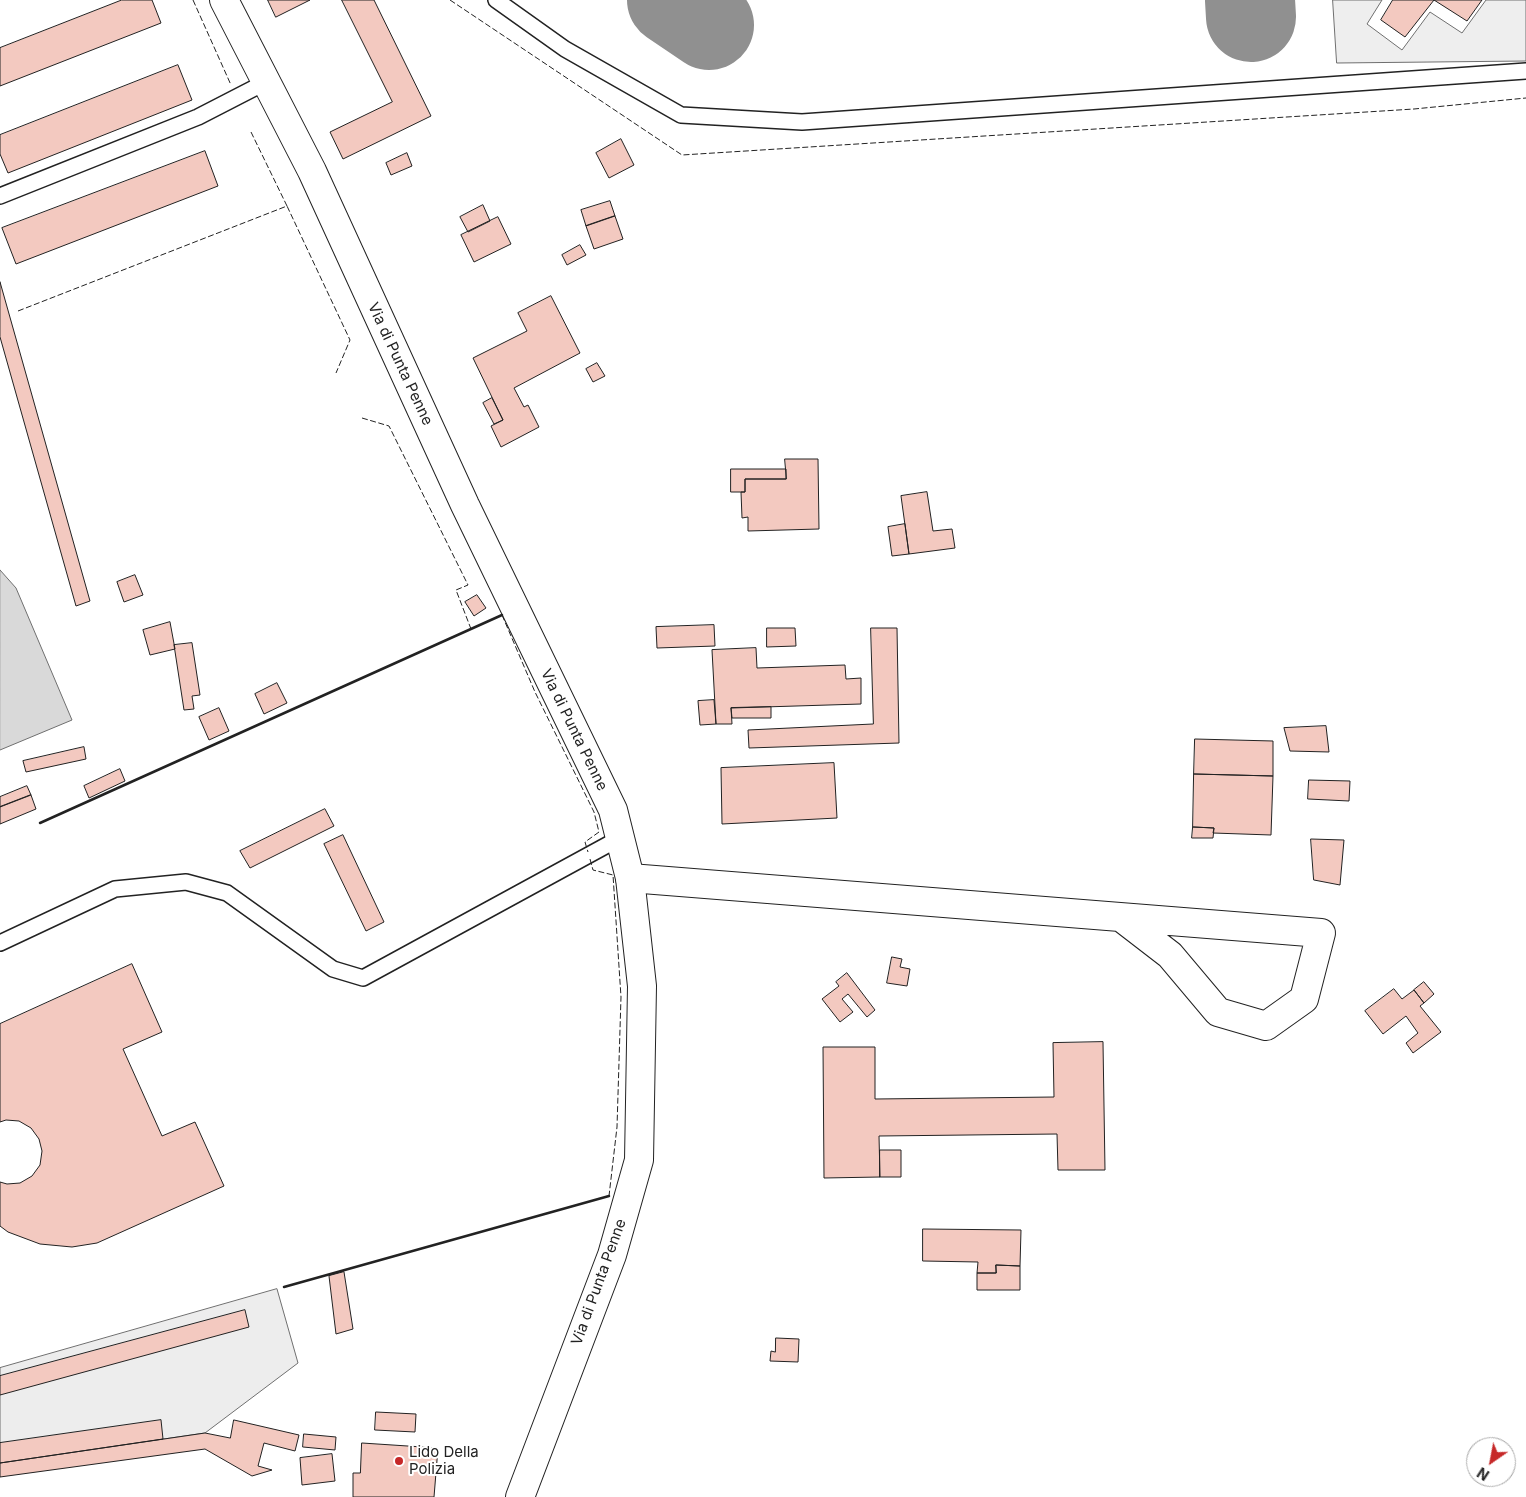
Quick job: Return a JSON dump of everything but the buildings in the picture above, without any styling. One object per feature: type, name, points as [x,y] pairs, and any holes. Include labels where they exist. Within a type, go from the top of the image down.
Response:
[{"type":"street","name":"Via di Punta Penne","points":[[226,4],[312,171],[465,505],[613,810],[630,878],[642,986],[639,1160],[612,1255],[520,1497]]},
{"type":"street","points":[[630,878],[1321,933],[1304,999],[1266,1026],[1218,1012],[1170,954],[1122,918]]},
{"type":"lane","points":[[496,0],[565,49],[681,115],[802,122],[1526,71]]},
{"type":"lane","points":[[0,196],[198,117],[266,82]]},
{"type":"lane","points":[[0,943],[115,889],[186,882],[227,893],[333,969],[363,978],[620,838]]},
{"type":"shaded area","points":[[1333,0],[1382,0],[1367,24],[1402,50],[1430,12],[1462,33],[1486,0],[1526,0],[1526,61],[1337,63]]},
{"type":"shaded area","points":[[0,570],[16,588],[72,720],[0,750]]},
{"type":"shaded area","points":[[277,1289],[298,1363],[205,1433],[0,1463],[0,1368]]},
{"type":"taxiway","points":[[672,0],[709,25]]},
{"type":"taxiway","points":[[1250,0],[1251,17]]},
{"type":"fence","points":[[193,0],[231,85]]},
{"type":"fence","points":[[450,0],[682,155],[1414,109],[1526,98]]},
{"type":"fence","points":[[251,132],[287,206]]},
{"type":"fence","points":[[18,311],[287,206],[350,340],[336,373]]},
{"type":"fence","points":[[362,418],[389,426],[468,585],[456,590],[471,629]]},
{"type":"fence","points":[[502,615],[535,692],[594,812],[599,832],[585,842],[588,852]]},
{"type":"fence","points":[[590,859],[593,870],[613,875],[621,997],[617,1127],[609,1196]]},
{"type":"wall","points":[[40,823],[502,615]]},
{"type":"wall","points":[[284,1287],[609,1196]]},
{"type":"place","name":"Lido Della Polizia","points":[[399,1461]]}]
